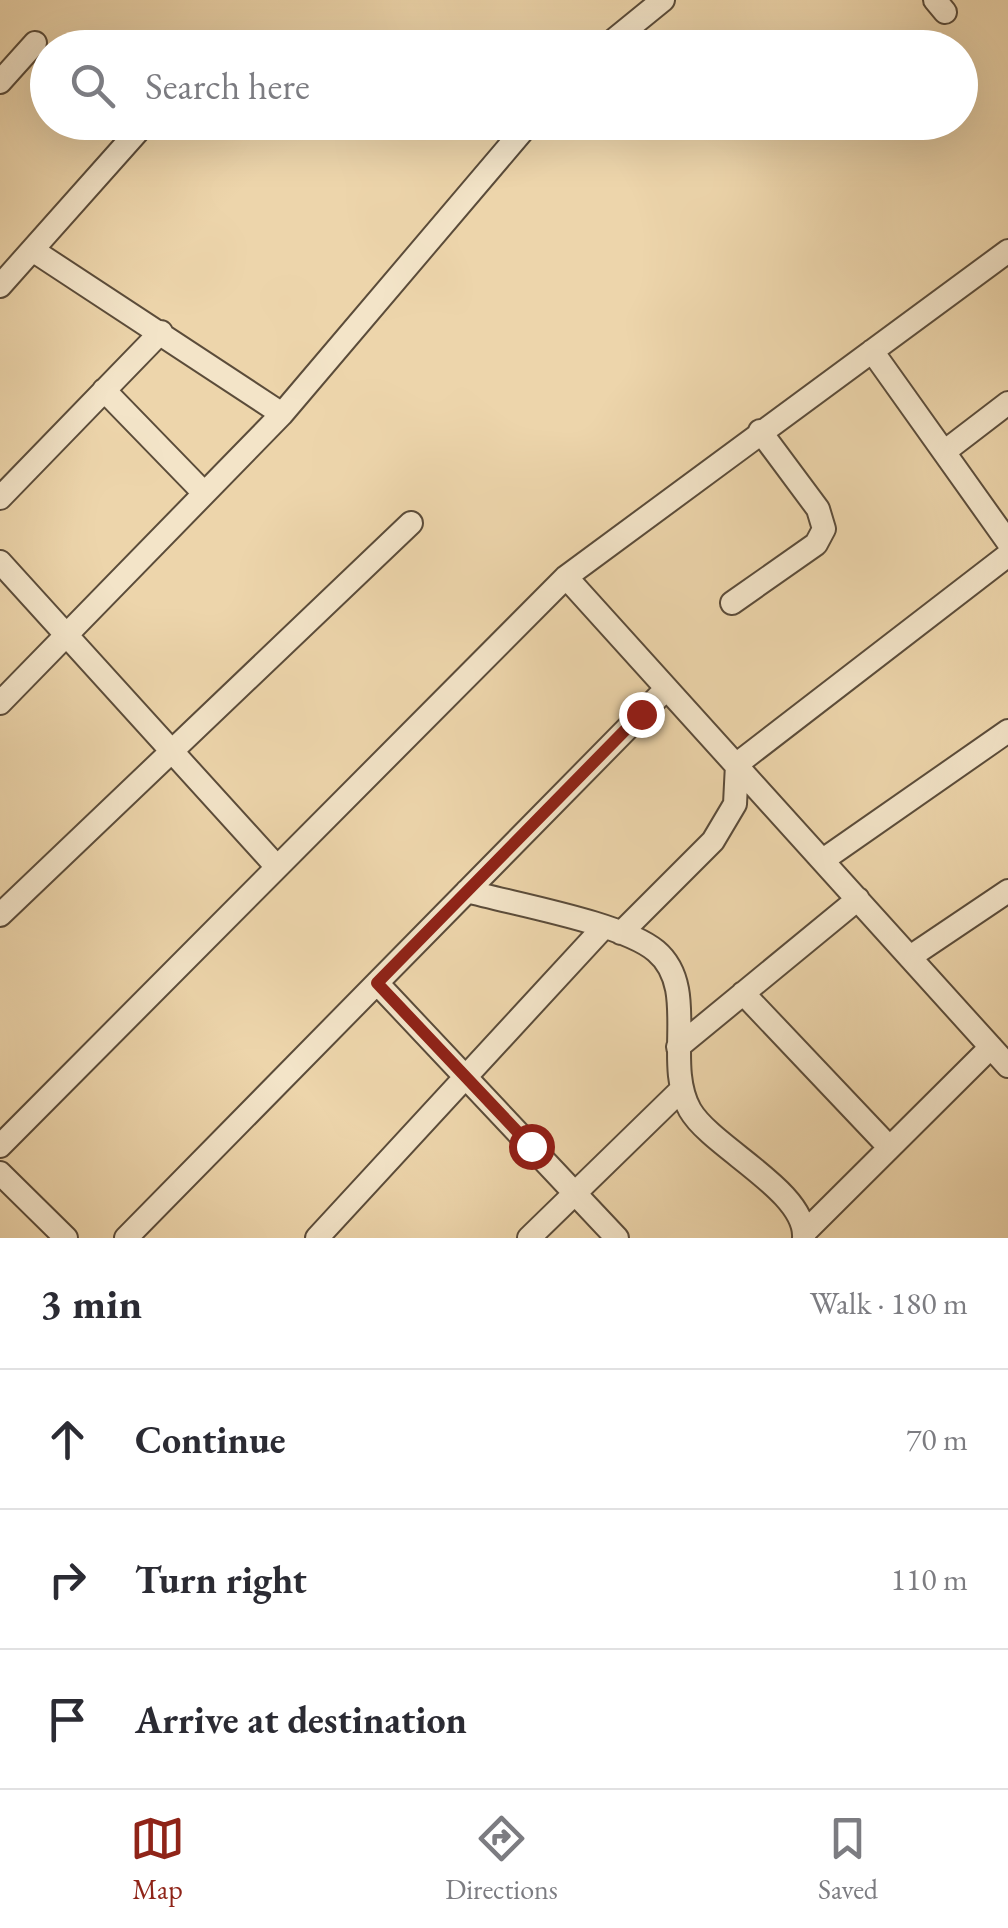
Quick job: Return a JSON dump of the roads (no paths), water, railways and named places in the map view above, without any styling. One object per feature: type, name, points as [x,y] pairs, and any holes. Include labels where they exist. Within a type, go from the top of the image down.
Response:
[{"type":"street","points":[[626,30],[663,0]]},
{"type":"street","points":[[0,82],[30,50]]},
{"type":"street","points":[[0,286],[130,140]]},
{"type":"street","points":[[0,702],[282,414],[515,140]]},
{"type":"street","points":[[34,251],[282,414]]},
{"type":"street","points":[[0,1146],[566,577],[760,430],[1008,251]]},
{"type":"street","points":[[0,498],[161,332]]},
{"type":"street","points":[[872,351],[1008,542]]},
{"type":"street","points":[[104,390],[204,493]]},
{"type":"street","points":[[944,452],[1008,403]]},
{"type":"street","points":[[732,603],[816,544],[824,529],[818,509],[760,430]]},
{"type":"street","points":[[0,916],[410,523]]},
{"type":"street","points":[[736,764],[1008,555]]},
{"type":"street","points":[[0,562],[277,867]]},
{"type":"street","points":[[566,577],[1008,1066]]},
{"type":"street","points":[[126,1238],[666,689]]},
{"type":"street","points":[[823,860],[1008,730]]},
{"type":"street","points":[[317,1238],[464,1076],[612,931],[713,840],[735,804],[736,764]]},
{"type":"street","points":[[467,891],[612,931],[646,944],[669,964],[677,986],[682,1088],[691,1112],[782,1196],[800,1217],[805,1235]]},
{"type":"street","points":[[910,957],[1008,891]]},
{"type":"street","points":[[678,1046],[858,900]]},
{"type":"street","points":[[377,983],[617,1238]]},
{"type":"street","points":[[743,994],[889,1147]]},
{"type":"street","points":[[805,1235],[990,1047]]},
{"type":"street","points":[[529,1238],[682,1088]]},
{"type":"street","points":[[0,1173],[66,1238]]}]
